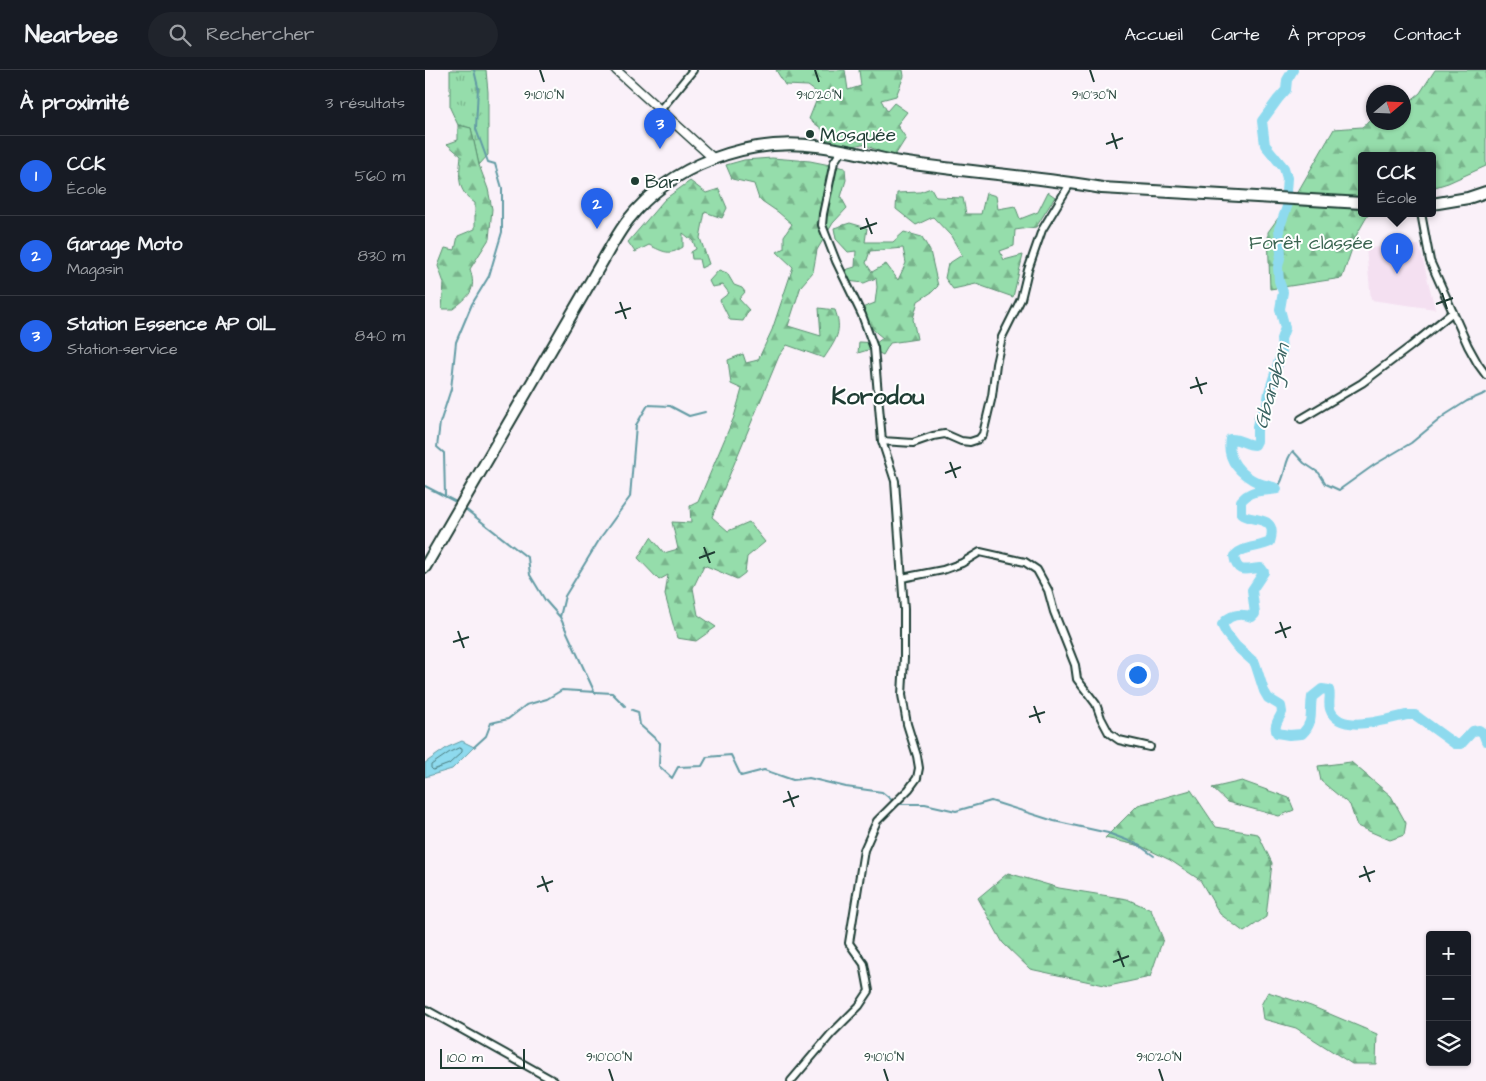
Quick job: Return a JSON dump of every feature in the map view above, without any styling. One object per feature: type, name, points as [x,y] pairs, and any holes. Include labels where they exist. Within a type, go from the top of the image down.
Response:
[{"type":"highway","points":[[425,567],[601,262],[628,220],[649,199],[673,180],[714,159],[741,150],[781,144],[817,146],[898,162],[1071,182],[1102,188],[1358,203]]},
{"type":"highway","points":[[1436,203],[1468,198],[1486,192]]},
{"type":"street","points":[[616,70],[714,159]]},
{"type":"street","points":[[661,109],[693,70]]},
{"type":"street","points":[[791,1081],[831,1034],[859,1006],[869,991],[865,964],[849,942],[865,850],[877,821],[909,789],[917,778],[919,768],[907,724],[902,695],[904,609],[895,482],[882,441],[873,348],[862,315],[821,225],[834,162],[842,150]]},
{"type":"street","points":[[882,441],[913,443],[945,434],[961,442],[970,442],[979,439],[983,434],[992,396],[1002,337],[1021,299],[1028,270],[1042,230],[1071,182]]},
{"type":"street","points":[[1422,217],[1430,261],[1468,346],[1486,375]]},
{"type":"street","points":[[1301,419],[1362,383],[1453,312]]},
{"type":"street","points":[[901,578],[943,570],[962,564],[980,552],[1025,562],[1037,570],[1048,590],[1054,612],[1075,665],[1077,679],[1096,704],[1109,733],[1119,740],[1150,747]]},
{"type":"street","points":[[425,1009],[554,1081]]},
{"type":"shaded area","points":[[1419,245],[1435,309],[1371,300],[1366,248]]},
{"type":"green space","points":[[450,70],[486,70],[488,155],[479,165],[471,128],[458,125],[450,108]]},
{"type":"green space","points":[[776,70],[845,70],[848,90],[861,86],[859,70],[903,70],[904,76],[896,96],[881,100],[887,111],[894,103],[907,112],[897,125],[906,138],[894,157],[862,144],[845,148],[824,141],[822,129],[809,119],[819,94],[808,86],[785,85]]},
{"type":"green space","name":"Forêt classée","points":[[1435,70],[1486,70],[1486,166],[1436,187],[1436,152],[1358,152],[1358,217],[1367,217],[1357,234],[1342,278],[1270,289],[1268,232],[1300,188],[1334,129],[1362,127],[1366,124],[1366,130],[1411,130],[1411,100],[1420,93]]},
{"type":"green space","points":[[458,125],[471,128],[479,165],[488,189],[492,209],[489,239],[470,269],[473,283],[470,292],[453,309],[442,309],[444,283],[438,266],[445,248],[455,250],[458,236],[475,229],[475,203],[465,193],[460,182],[461,156],[447,144],[458,140]]},
{"type":"green space","points":[[772,158],[810,161],[845,168],[846,180],[841,197],[847,208],[833,223],[817,250],[813,272],[801,286],[788,326],[821,336],[819,308],[835,310],[838,330],[835,340],[824,358],[787,345],[779,356],[712,517],[728,531],[749,522],[765,542],[747,557],[745,573],[737,579],[704,565],[693,588],[698,615],[716,627],[696,641],[677,638],[665,595],[668,575],[659,580],[638,558],[651,537],[664,553],[678,549],[672,522],[691,523],[690,506],[698,502],[734,417],[742,389],[731,384],[728,360],[743,354],[746,363],[758,360],[772,330],[793,267],[777,252],[784,248],[784,236],[792,224],[759,199],[754,184],[732,179],[726,165],[744,160]]},
{"type":"green space","points":[[690,181],[706,193],[719,189],[727,208],[722,218],[705,212],[700,238],[709,264],[701,268],[699,259],[692,259],[691,252],[696,249],[693,241],[683,233],[683,247],[674,251],[663,251],[649,245],[635,252],[628,242],[665,199]]},
{"type":"green space","points":[[931,188],[936,197],[963,198],[966,214],[981,214],[986,193],[996,196],[998,209],[1015,206],[1020,219],[1038,212],[1048,192],[1055,197],[1036,227],[1015,230],[1014,246],[1000,251],[1004,260],[1023,255],[1013,297],[976,284],[953,289],[945,278],[948,264],[962,255],[951,236],[933,217],[916,225],[896,209],[897,193],[920,192]]},
{"type":"green space","points":[[850,223],[867,228],[865,242],[893,242],[904,232],[922,237],[930,251],[938,286],[918,301],[913,319],[917,339],[890,343],[883,355],[871,349],[858,353],[859,342],[876,343],[883,338],[869,325],[862,313],[862,308],[875,303],[876,278],[864,283],[847,281],[845,270],[855,267],[856,251],[848,252],[836,239],[834,228]],"holes":[[[903,248],[906,263],[898,280],[886,264],[872,272],[866,263],[870,251]]]},
{"type":"green space","points":[[719,270],[727,273],[734,285],[742,288],[745,292],[739,299],[749,310],[743,321],[730,320],[720,300],[729,293],[723,285],[712,287],[709,281]]},
{"type":"green space","points":[[1351,762],[1391,796],[1406,823],[1404,835],[1390,840],[1357,826],[1350,805],[1321,781],[1318,766]]},
{"type":"green space","points":[[1242,781],[1289,798],[1294,810],[1279,816],[1227,802],[1212,788]]},
{"type":"green space","points":[[1191,790],[1216,827],[1258,834],[1272,863],[1266,917],[1244,932],[1220,914],[1200,880],[1170,860],[1141,846],[1105,838],[1138,805]]},
{"type":"green space","points":[[1008,873],[1059,888],[1127,899],[1151,910],[1163,939],[1150,977],[1109,986],[1030,969],[1003,943],[978,898]]},
{"type":"green space","points":[[1268,992],[1311,1006],[1377,1034],[1376,1064],[1352,1064],[1296,1028],[1263,1019],[1261,1005]]},
{"type":"water","points":[[462,741],[474,747],[452,769],[425,777],[425,763],[448,747]]},
{"type":"waterway","points":[[445,496],[444,453],[437,447],[440,423],[451,389],[456,342],[472,304],[489,276],[502,232],[502,188],[495,164],[488,162],[476,129],[478,87],[474,70]]},
{"type":"waterway","name":"Gbangban","points":[[1293,70],[1287,80],[1286,90],[1262,121],[1265,145],[1284,168],[1287,178],[1288,204],[1279,229],[1281,254],[1278,267],[1279,281],[1283,292],[1280,309],[1285,328],[1281,339],[1282,351],[1269,392],[1267,406],[1259,417],[1255,445],[1230,439],[1229,447],[1236,466],[1246,476],[1277,489],[1253,492],[1241,501],[1241,514],[1245,517],[1262,520],[1267,523],[1271,527],[1272,533],[1270,542],[1242,550],[1234,556],[1235,562],[1240,569],[1261,568],[1264,572],[1252,590],[1255,614],[1252,617],[1244,615],[1232,617],[1222,625],[1236,646],[1255,663],[1268,698],[1281,706],[1282,712],[1276,725],[1277,733],[1289,735],[1302,734],[1309,725],[1312,697],[1322,689],[1329,690],[1330,709],[1335,717],[1343,722],[1354,724],[1377,722],[1415,715],[1455,744],[1461,744],[1473,731],[1479,730],[1483,733],[1486,741]]},
{"type":"waterway","points":[[1277,488],[1293,451],[1304,463],[1319,473],[1326,484],[1339,490],[1374,465],[1411,443],[1445,415],[1467,401],[1486,393]]},
{"type":"waterway","points":[[560,617],[565,596],[601,537],[630,497],[636,425],[648,405],[670,406],[689,416],[705,412]]},
{"type":"waterway","points":[[425,486],[458,503]]},
{"type":"waterway","points":[[464,508],[528,558],[530,575],[545,600],[560,617],[595,693]]},
{"type":"waterway","points":[[474,747],[486,736],[491,723],[508,719],[526,705],[547,699],[562,690],[612,693],[625,706]]},
{"type":"waterway","points":[[632,710],[638,712],[640,725],[660,743],[659,766],[672,778],[678,767],[702,766],[707,757],[731,755],[741,776],[764,770],[793,780],[809,778],[846,787],[882,792],[893,801]]},
{"type":"waterway","points":[[897,804],[925,804],[956,811],[991,801],[1054,821],[1108,833],[1137,844],[1154,856]]},
{"type":"place","name":"Mosquée","points":[[810,134]]},
{"type":"place","name":"Station Essence AP OIL","points":[[660,149]]},
{"type":"place","name":"Bar","points":[[635,181]]},
{"type":"place","name":"Garage Moto","points":[[597,229]]},
{"type":"place","name":"CCK","points":[[1397,274]]},
{"type":"district","name":"Korodou","points":[[878,396]]}]
